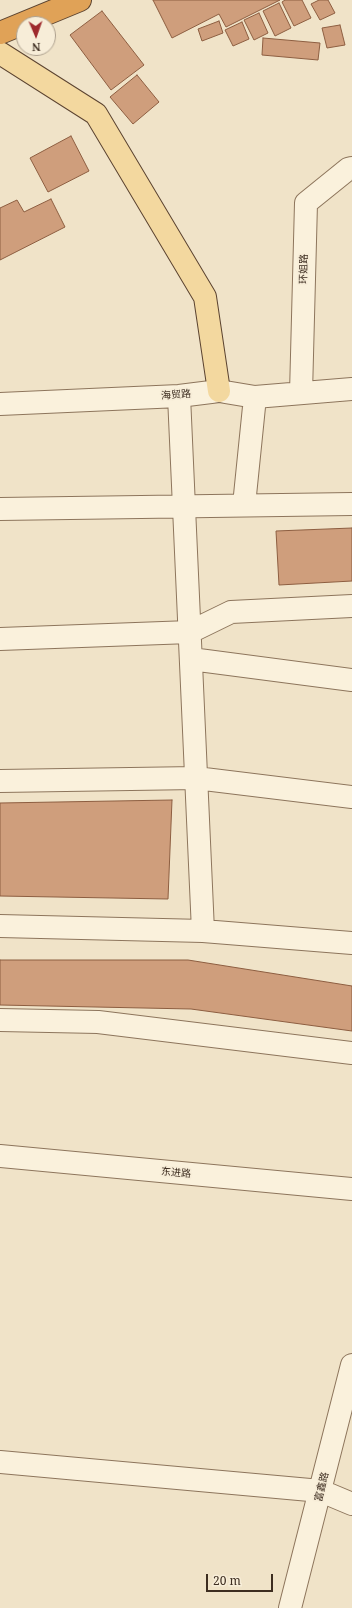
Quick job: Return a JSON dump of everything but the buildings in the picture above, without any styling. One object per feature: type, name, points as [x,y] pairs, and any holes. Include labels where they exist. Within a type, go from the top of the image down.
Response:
[{"type":"highway","points":[[0,33],[80,0]]},
{"type":"main road","points":[[0,53],[96,114],[205,297],[219,391]]},
{"type":"street","name":"环姐路","points":[[301,393],[306,203],[348,169],[352,168]]},
{"type":"street","name":"海贸路","points":[[0,404],[179,396],[219,391],[255,397],[352,389]]},
{"type":"street","points":[[179,396],[203,932]]},
{"type":"street","points":[[244,505],[255,397]]},
{"type":"street","points":[[0,509],[352,504]]},
{"type":"street","points":[[0,640],[190,632],[231,612],[352,606]]},
{"type":"street","points":[[191,659],[352,680]]},
{"type":"street","points":[[0,781],[196,778],[352,797]]},
{"type":"street","points":[[0,926],[203,932],[352,944]]},
{"type":"street","points":[[0,1020],[98,1022],[352,1053]]},
{"type":"street","name":"东进路","points":[[0,1156],[351,1186]]},
{"type":"street","name":"富鑫路","points":[[290,1608],[352,1365]]},
{"type":"street","points":[[0,1462],[321,1491],[352,1504]]}]
